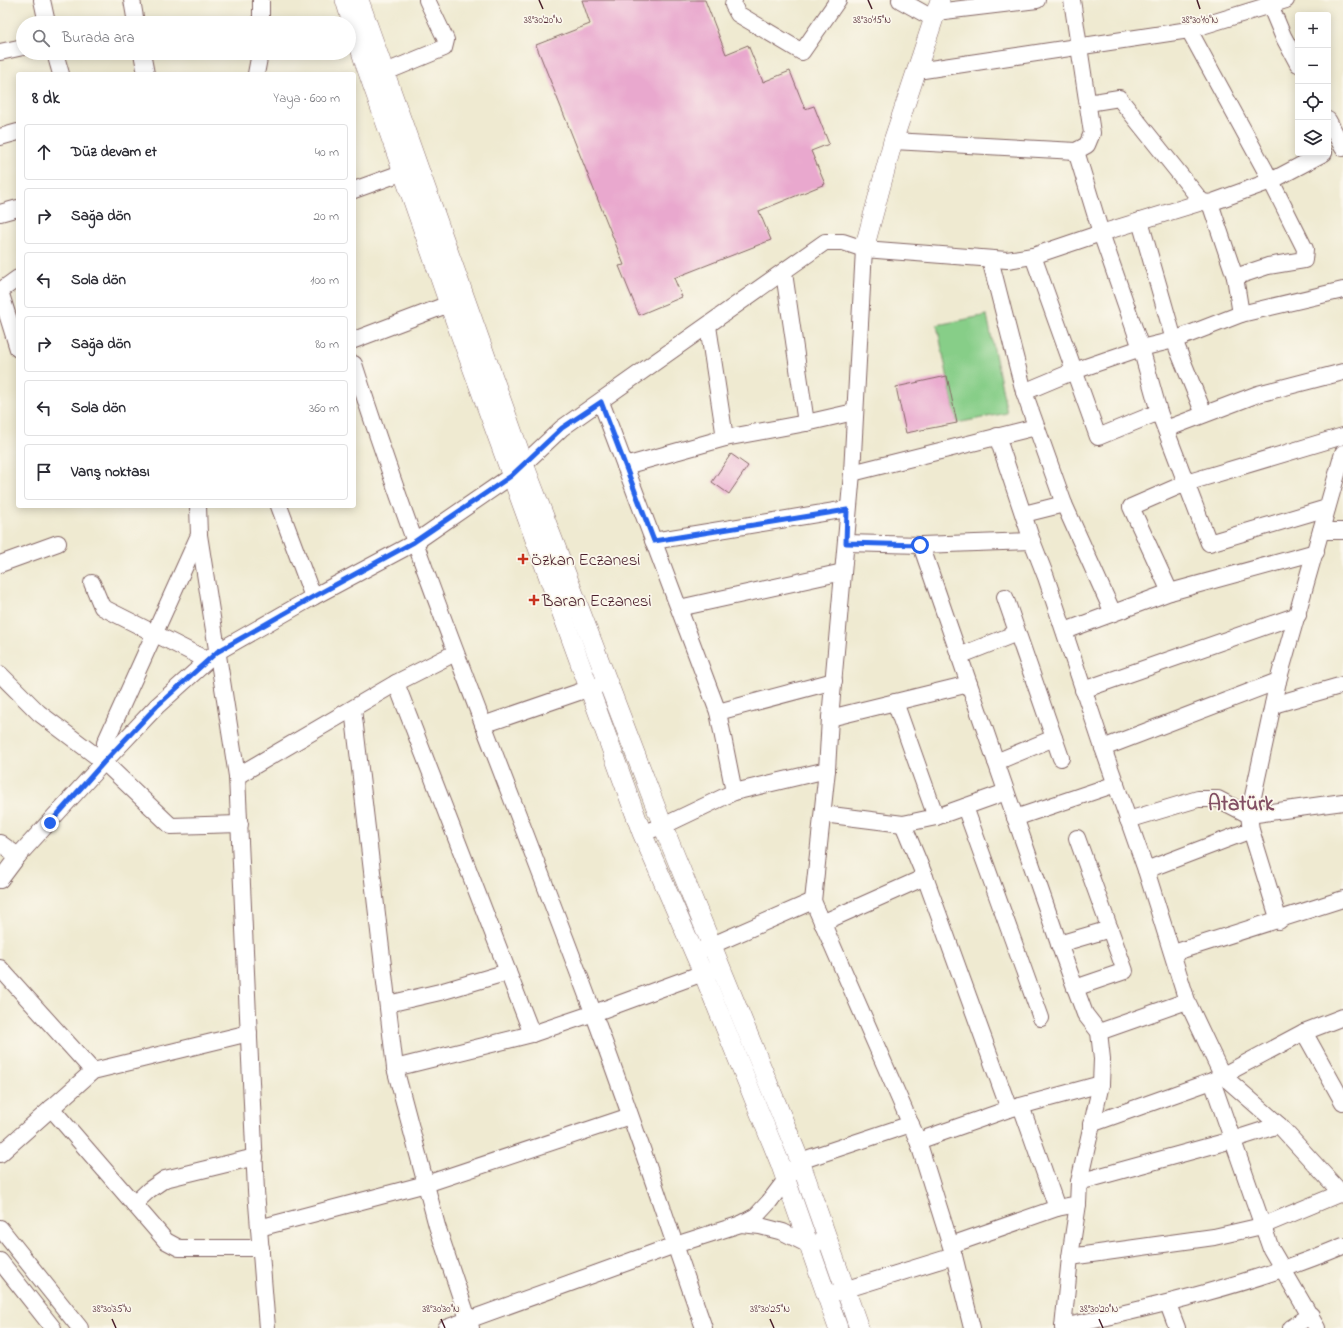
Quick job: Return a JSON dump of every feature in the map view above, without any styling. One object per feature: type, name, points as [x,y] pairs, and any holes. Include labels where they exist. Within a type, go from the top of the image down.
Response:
[{"type":"street","points":[[42,0],[45,16]]},
{"type":"street","points":[[132,0],[135,16]]},
{"type":"street","points":[[261,0],[261,16]]},
{"type":"street","points":[[345,0],[351,16]]},
{"type":"street","points":[[359,0],[386,72],[411,170],[449,304],[608,682],[663,826],[703,949],[838,1328]]},
{"type":"street","points":[[386,72],[444,48],[446,40],[427,0]]},
{"type":"street","points":[[734,0],[733,5],[738,14],[802,52],[838,0]]},
{"type":"street","points":[[900,0],[936,10],[1037,0]]},
{"type":"street","points":[[893,141],[1076,151],[1087,145],[1092,133],[1072,0]]},
{"type":"street","points":[[917,71],[1189,30],[1269,2],[1286,0]]},
{"type":"street","points":[[1269,2],[1283,36],[1295,58]]},
{"type":"street","points":[[936,10],[893,141],[864,249],[854,412],[852,473],[847,510],[846,543],[823,814],[813,901],[918,1141],[952,1251],[972,1328]]},
{"type":"street","points":[[356,28],[411,170],[518,470],[590,688],[642,833],[703,949]]},
{"type":"street","points":[[1189,30],[1271,181],[1305,249],[1304,260],[1268,266],[1235,277]]},
{"type":"street","points":[[0,52],[16,49]]},
{"type":"street","points":[[57,60],[60,72]]},
{"type":"street","points":[[143,60],[146,72]]},
{"type":"street","points":[[256,72],[259,60]]},
{"type":"street","points":[[1088,103],[1119,98],[1206,203],[1235,277],[1242,314]]},
{"type":"street","points":[[1331,127],[1339,147]]},
{"type":"street","points":[[0,137],[16,133]]},
{"type":"street","points":[[1076,151],[1101,233],[1141,348],[1159,412],[1210,543],[1327,508]]},
{"type":"street","points":[[0,880],[18,856],[157,706],[212,656],[313,597],[414,542],[518,470],[562,428],[784,273],[825,242],[843,242],[864,249],[990,259],[1007,260],[1033,256],[1101,233],[1206,203],[1271,181],[1318,156]]},
{"type":"street","points":[[356,189],[411,170]]},
{"type":"street","points":[[0,213],[16,209]]},
{"type":"street","points":[[1140,221],[1174,340],[1204,414]]},
{"type":"street","points":[[1033,256],[1098,437],[1159,412]]},
{"type":"street","points":[[990,259],[1024,392],[1036,427],[1064,504],[1114,613]]},
{"type":"street","points":[[784,273],[806,423]]},
{"type":"street","points":[[16,279],[0,291],[16,343]]},
{"type":"street","points":[[1024,392],[1141,348],[1174,340],[1242,314],[1343,290]]},
{"type":"street","points":[[356,339],[449,304]]},
{"type":"street","points":[[708,326],[725,438]]},
{"type":"street","points":[[356,371],[414,542],[455,653],[594,1013],[704,1328]]},
{"type":"street","points":[[1166,429],[1258,394],[1343,372]]},
{"type":"street","points":[[601,402],[718,712],[734,792]]},
{"type":"street","points":[[625,466],[725,438],[806,423],[854,412]]},
{"type":"street","points":[[852,473],[1036,427]]},
{"type":"street","points":[[998,436],[1032,541],[1065,631],[1083,690],[1146,870],[1187,1001],[1217,1078],[1232,1140],[1262,1226],[1271,1249],[1314,1322],[1291,1328]]},
{"type":"street","points":[[1170,592],[1131,507],[1186,483],[1343,436]]},
{"type":"street","points":[[1279,921],[1250,823],[1278,681],[1343,453]]},
{"type":"street","points":[[1024,514],[1064,504]]},
{"type":"street","points":[[198,508],[198,535],[212,656],[237,776],[255,1157],[267,1328]]},
{"type":"street","points":[[280,508],[313,597]]},
{"type":"street","points":[[654,541],[847,510]]},
{"type":"street","points":[[1321,531],[1343,531]]},
{"type":"street","points":[[104,762],[105,743],[198,535]]},
{"type":"street","points":[[846,543],[920,545],[1032,541]]},
{"type":"street","points":[[0,564],[58,542]]},
{"type":"street","points":[[920,545],[1075,988],[1085,1014],[1099,1032],[1102,1059],[1100,1084],[1079,1182],[1078,1204],[1070,1257],[1063,1327],[1168,1304],[1283,1268],[1343,1246]]},
{"type":"street","points":[[1065,631],[1170,592],[1316,552]]},
{"type":"street","points":[[679,608],[843,572]]},
{"type":"street","points":[[92,583],[102,607],[154,633],[212,656]]},
{"type":"street","points":[[1005,597],[1061,758]]},
{"type":"street","points":[[1083,690],[1298,615]]},
{"type":"street","points":[[959,656],[1017,633]]},
{"type":"street","points":[[237,776],[396,683],[455,653]]},
{"type":"street","points":[[0,674],[39,713],[104,762],[171,826],[240,824]]},
{"type":"street","points":[[718,712],[834,681]]},
{"type":"street","points":[[1103,748],[1278,681]]},
{"type":"street","points":[[483,725],[608,682]]},
{"type":"street","points":[[396,683],[532,1034]]},
{"type":"street","points":[[830,718],[969,684]]},
{"type":"street","points":[[1273,705],[1343,684]]},
{"type":"street","points":[[895,702],[936,817]]},
{"type":"street","points":[[353,709],[395,1068],[436,1226],[470,1324]]},
{"type":"street","points":[[996,762],[1054,738]]},
{"type":"street","points":[[642,833],[663,826],[734,792],[827,770]]},
{"type":"street","points":[[1015,818],[1116,784]]},
{"type":"street","points":[[823,814],[902,824],[936,817],[1006,792]]},
{"type":"street","points":[[1128,820],[1198,799],[1218,799],[1250,823]]},
{"type":"street","points":[[1146,870],[1250,823],[1343,802]]},
{"type":"street","points":[[965,807],[1041,1018]]},
{"type":"street","points":[[902,824],[925,878],[1015,1108],[1057,1208]]},
{"type":"street","points":[[1075,988],[1124,971],[1077,838]]},
{"type":"street","points":[[0,843],[18,856]]},
{"type":"street","points":[[822,923],[925,878]]},
{"type":"street","points":[[1173,953],[1279,921],[1343,899]]},
{"type":"street","points":[[703,949],[813,901]]},
{"type":"street","points":[[1059,944],[1110,929]]},
{"type":"street","points":[[0,968],[93,1071]]},
{"type":"street","points":[[395,1068],[532,1034],[711,970]]},
{"type":"street","points":[[711,970],[800,1161],[858,1328]]},
{"type":"street","points":[[388,1004],[440,992],[508,972]]},
{"type":"street","points":[[1099,1032],[1187,1001]]},
{"type":"street","points":[[1091,1124],[1217,1078],[1304,1032],[1343,1017]]},
{"type":"street","points":[[1304,1032],[1343,1102]]},
{"type":"street","points":[[0,1154],[93,1071],[249,1033]]},
{"type":"street","points":[[1070,1257],[1214,1237],[1262,1226],[1342,1194],[1279,1124],[1217,1078]]},
{"type":"street","points":[[918,1141],[1015,1108],[1100,1084]]},
{"type":"street","points":[[51,1108],[166,1241],[179,1248],[261,1248]]},
{"type":"street","points":[[259,1228],[426,1184],[630,1116]]},
{"type":"street","points":[[446,1328],[470,1324],[675,1245],[741,1224],[756,1216],[769,1202],[800,1161],[911,1124]]},
{"type":"street","points":[[1079,1182],[1232,1140],[1279,1124]]},
{"type":"street","points":[[134,1204],[149,1190],[165,1179],[255,1157]]},
{"type":"street","points":[[827,1295],[952,1251],[1057,1208],[1078,1204]]},
{"type":"street","points":[[741,1224],[760,1226],[783,1232],[809,1245],[828,1239]]},
{"type":"street","points":[[0,1228],[80,1328]]},
{"type":"street","points":[[0,1261],[53,1328]]},
{"type":"street","points":[[1168,1304],[1177,1328]]},
{"type":"green space","points":[[987,315],[1007,413],[957,423],[937,325]]},
{"type":"building","points":[[582,0],[705,0],[726,54],[748,45],[763,82],[790,71],[805,109],[814,106],[829,144],[811,151],[825,184],[759,211],[771,240],[674,278],[682,297],[639,315],[619,266],[624,265],[536,45],[590,24]]},
{"type":"building","points":[[947,376],[957,423],[906,433],[896,387]]},
{"type":"building","points":[[731,454],[748,466],[729,494],[712,482]]},
{"type":"place","name":"Özkan Eczanesi","points":[[523,559]]},
{"type":"place","name":"Baran Eczanesi","points":[[534,600]]},
{"type":"district","name":"Atatürk","points":[[1241,803]]},
{"type":"route","points":[[50,823],[104,762],[157,706],[217,652],[313,597],[414,542],[511,476],[562,428],[601,402],[654,541],[847,510],[846,543],[920,545]]}]
